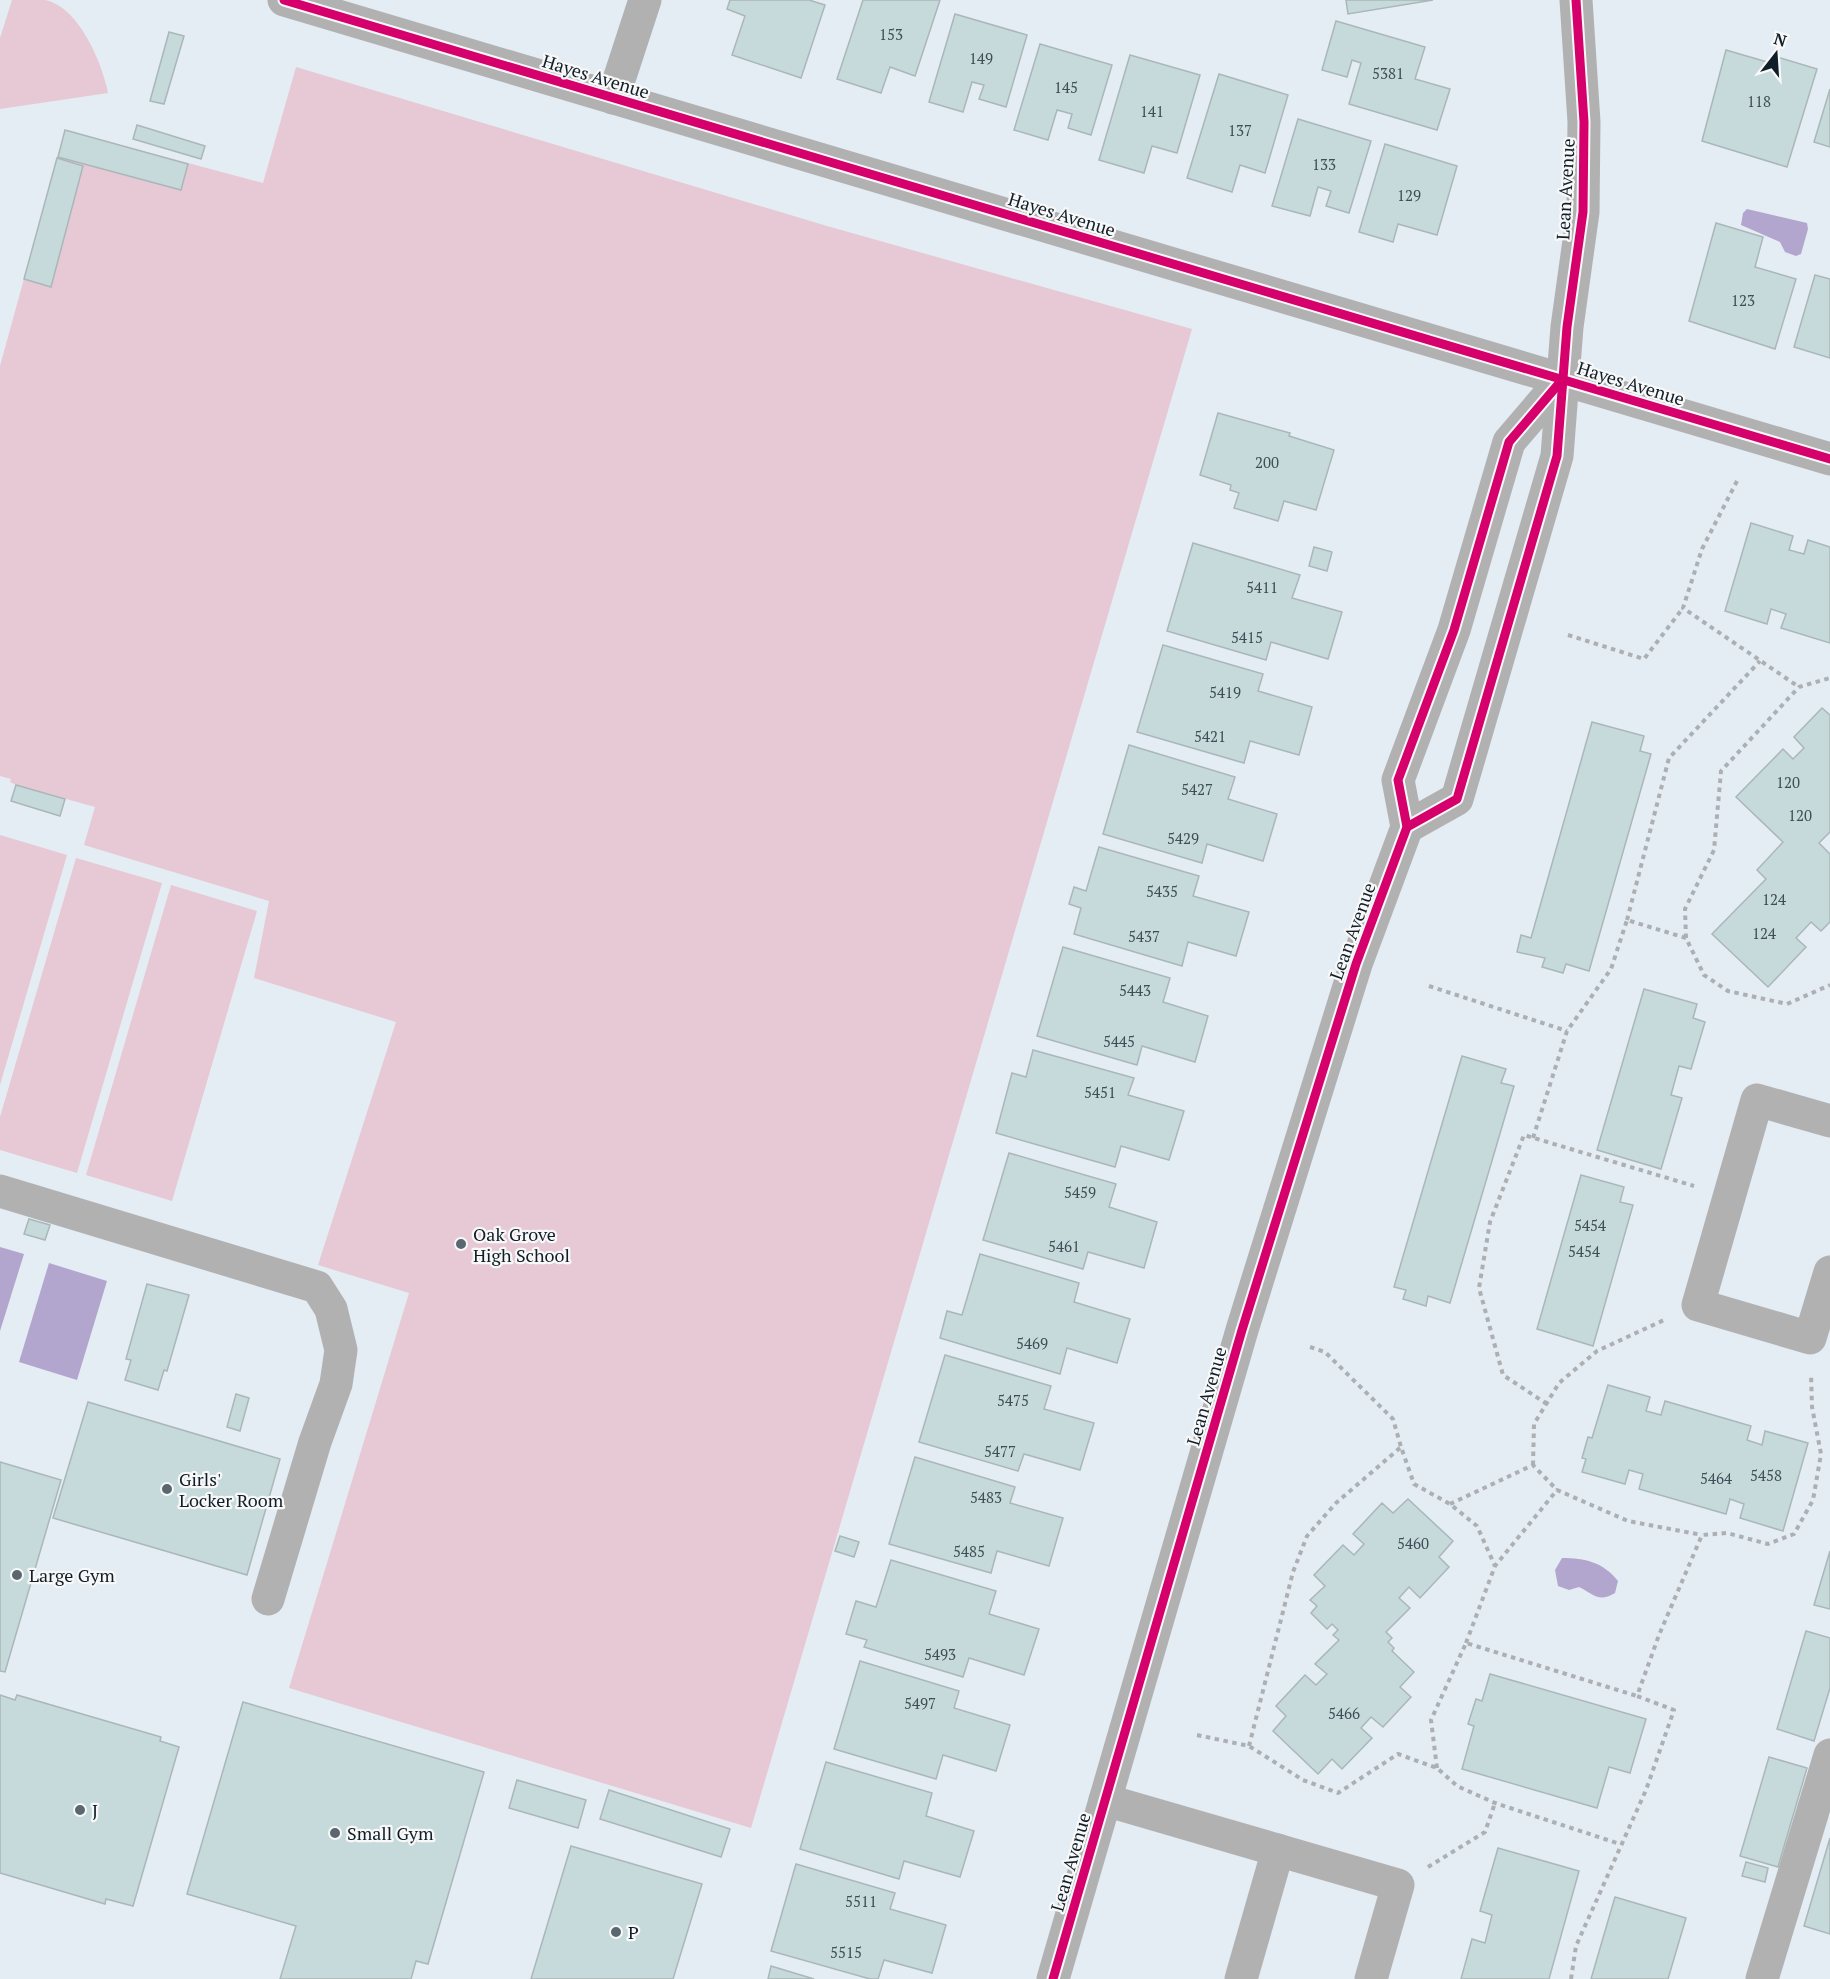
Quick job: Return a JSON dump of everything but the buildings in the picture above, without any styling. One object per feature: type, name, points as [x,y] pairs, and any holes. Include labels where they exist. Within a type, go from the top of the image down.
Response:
[{"type":"street","name":"Hayes Avenue","points":[[284,0],[1830,459]]},
{"type":"street","points":[[613,98],[645,0]]},
{"type":"street","name":"Lean Avenue","points":[[1053,1979],[1246,1318],[1356,964],[1407,827],[1457,799],[1557,456],[1562,380],[1583,212],[1587,2]]},
{"type":"street","points":[[1407,827],[1398,780],[1455,630],[1509,442],[1562,380]]},
{"type":"street","points":[[1830,1121],[1757,1100],[1698,1305],[1810,1338],[1830,1272]]},
{"type":"street","points":[[0,1191],[316,1287],[331,1309],[340,1350],[336,1384],[315,1442],[268,1599]]},
{"type":"street","points":[[1762,1979],[1830,1755]]},
{"type":"street","points":[[1106,1800],[1398,1884],[1371,1979]]},
{"type":"street","points":[[1241,1979],[1278,1850]]},
{"type":"path","points":[[1568,635],[1644,659],[1683,608],[1702,549],[1737,481]]},
{"type":"path","points":[[1683,608],[1799,687]]},
{"type":"path","points":[[1533,1138],[1567,1031],[1611,969],[1670,758],[1760,661]]},
{"type":"path","points":[[1830,678],[1799,687],[1721,771],[1714,850],[1685,909],[1686,938],[1704,975],[1728,991],[1787,1004],[1830,984]]},
{"type":"path","points":[[1626,920],[1686,938]]},
{"type":"path","points":[[1429,986],[1567,1031]]},
{"type":"path","points":[[1547,1404],[1503,1375],[1479,1288],[1490,1222],[1524,1135],[1729,1196]]},
{"type":"path","points":[[1698,1305],[1597,1351],[1560,1383],[1534,1424],[1533,1465],[1557,1490],[1628,1521],[1702,1535],[1727,1533],[1768,1544],[1794,1534],[1812,1500],[1821,1454],[1812,1407],[1810,1338]]},
{"type":"path","points":[[1310,1347],[1325,1352],[1393,1419],[1414,1484],[1450,1503],[1477,1526],[1495,1566]]},
{"type":"path","points":[[1249,1746],[1293,1572],[1307,1536],[1336,1503],[1401,1447]]},
{"type":"path","points":[[1450,1503],[1533,1465]]},
{"type":"path","points":[[1437,1768],[1431,1720],[1466,1643],[1495,1566],[1557,1490]]},
{"type":"path","points":[[1637,1696],[1659,1635],[1702,1535]]},
{"type":"path","points":[[1466,1643],[1637,1696],[1674,1710],[1646,1790],[1576,1946],[1571,1979]]},
{"type":"path","points":[[1197,1736],[1249,1746],[1303,1780],[1338,1793],[1398,1754],[1437,1768],[1458,1786],[1495,1803],[1620,1844]]},
{"type":"path","points":[[1398,1884],[1485,1832],[1495,1803]]},
{"type":"shaded area","points":[[12,0],[45,0],[68,13],[87,38],[94,52],[108,93],[0,109],[0,38]]},
{"type":"shaded area","name":"Oak Grove High School","points":[[296,67],[827,226],[1192,329],[751,1828],[289,1688],[409,1293],[318,1265],[396,1022],[254,978],[269,901],[84,845],[95,807],[16,785],[10,782],[11,779],[0,776],[0,366],[65,130],[263,183]]},
{"type":"shaded area","points":[[1747,209],[1807,223],[1808,229],[1801,254],[1796,256],[1785,252],[1780,242],[1741,225],[1743,213]]},
{"type":"shaded area","points":[[0,835],[67,855],[0,1085]]},
{"type":"shaded area","points":[[76,858],[162,883],[77,1173],[0,1150],[0,1117]]},
{"type":"shaded area","points":[[171,885],[257,911],[172,1201],[86,1175]]},
{"type":"shaded area","points":[[0,1247],[24,1254],[0,1331]]},
{"type":"shaded area","points":[[49,1263],[107,1281],[77,1380],[19,1362]]},
{"type":"shaded area","points":[[1562,1558],[1586,1560],[1600,1565],[1618,1581],[1615,1593],[1600,1597],[1579,1587],[1569,1590],[1558,1586],[1555,1570]]},
{"type":"cycle path","points":[[284,0],[1830,459]]},
{"type":"cycle path","points":[[1407,827],[1457,799],[1557,456],[1567,327],[1583,212],[1584,122],[1576,0]]},
{"type":"cycle path","points":[[1053,1979],[1242,1330],[1356,964],[1407,827],[1398,780],[1454,630],[1509,442],[1562,380]]},
{"type":"place","name":"Oak Grove High School","points":[[461,1244]]},
{"type":"place","name":"Girls' Locker Room","points":[[167,1489]]},
{"type":"place","name":"Large Gym","points":[[17,1575]]},
{"type":"place","name":"J","points":[[80,1810]]},
{"type":"place","name":"Small Gym","points":[[335,1833]]},
{"type":"place","name":"P","points":[[616,1932]]}]
